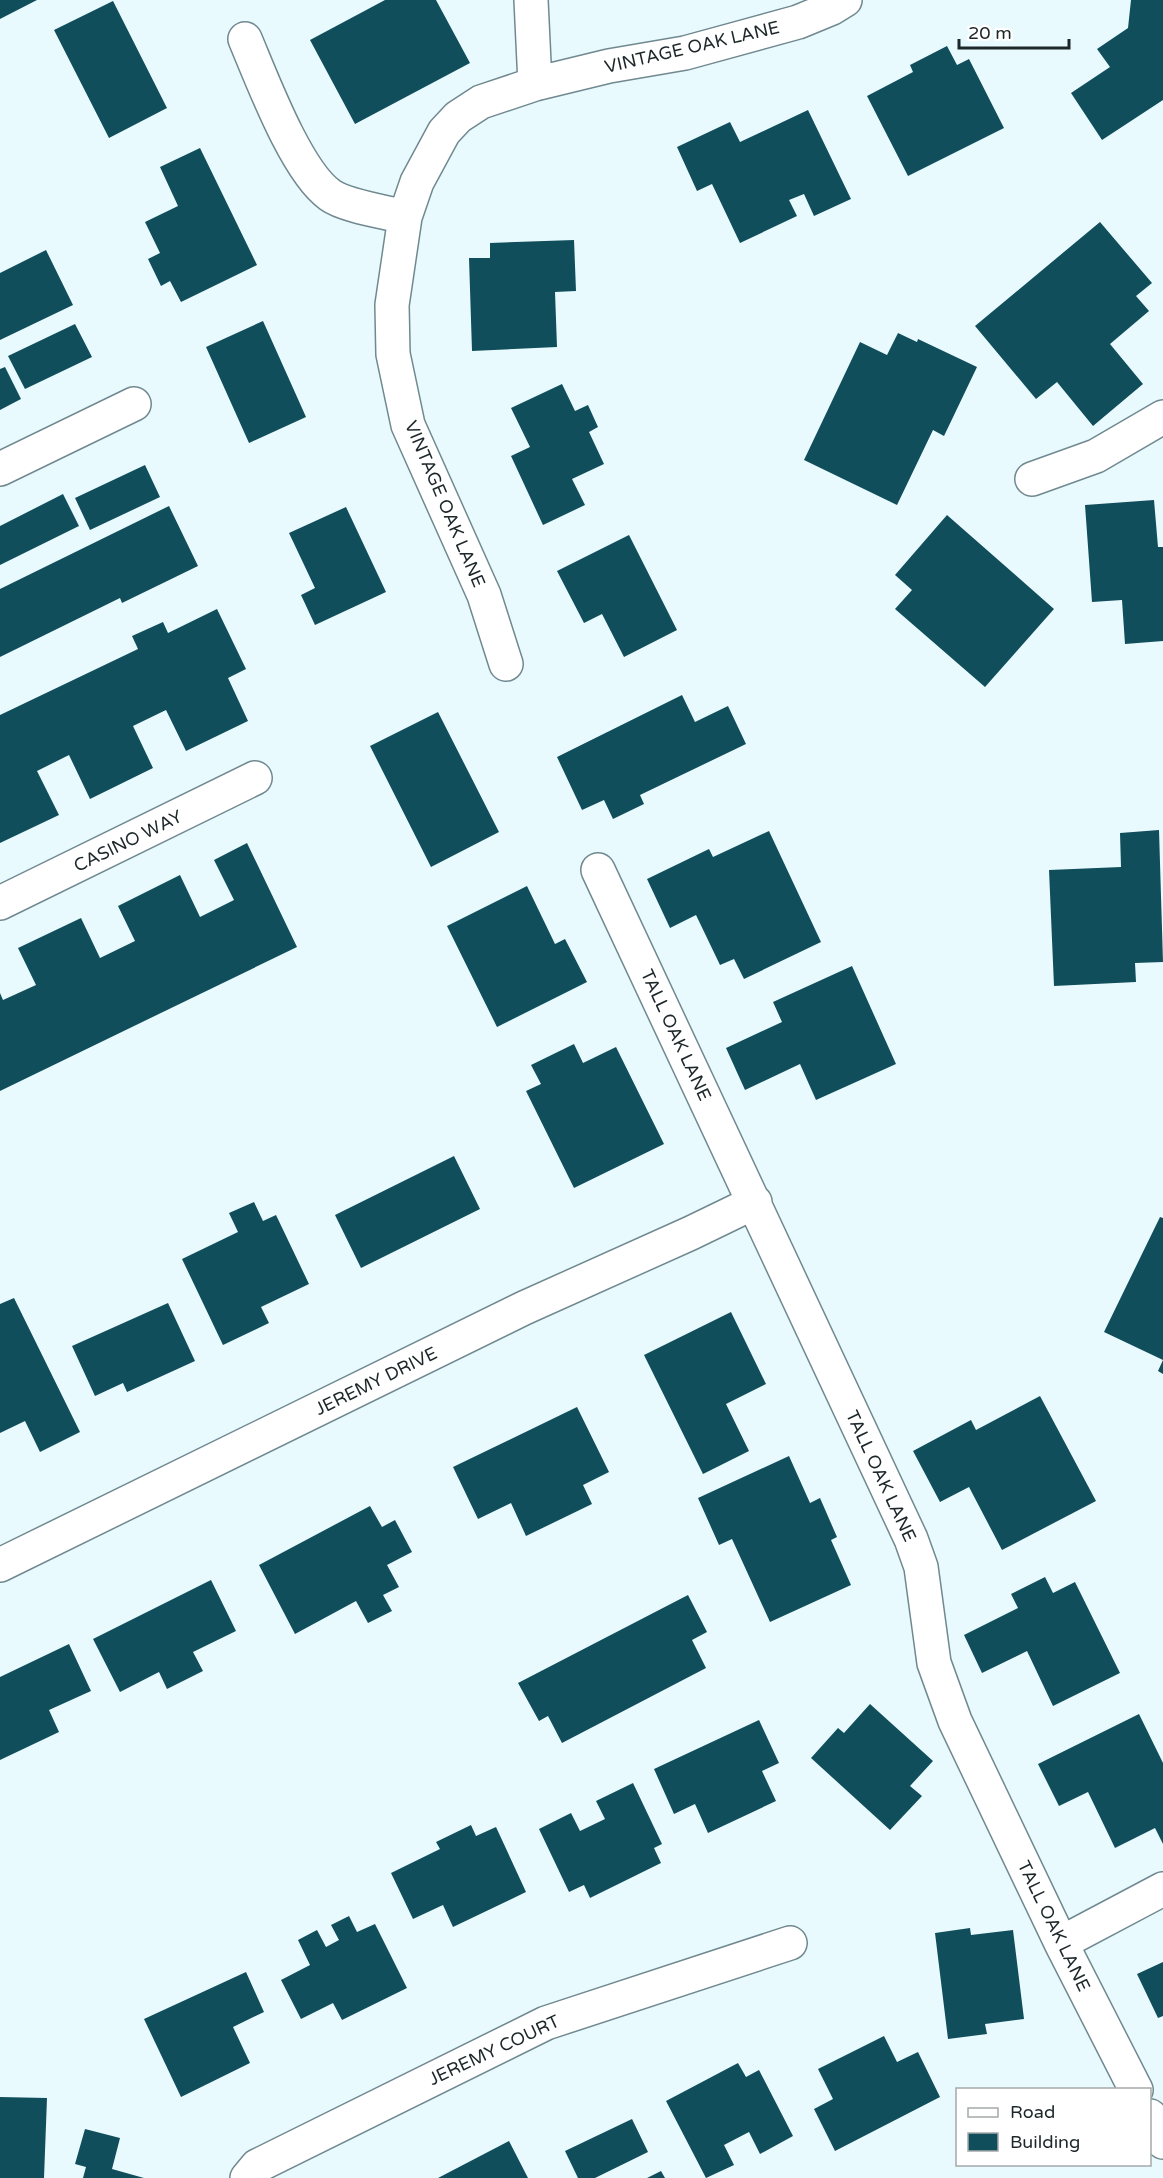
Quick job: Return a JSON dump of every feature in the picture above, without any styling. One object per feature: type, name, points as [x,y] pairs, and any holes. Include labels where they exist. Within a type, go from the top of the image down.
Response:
[{"type":"street","points":[[531,0],[535,84]]},
{"type":"street","name":"VINTAGE OAK LANE","points":[[506,664],[484,595],[408,425],[393,354],[392,305],[405,218],[417,182],[444,132],[458,117],[481,102],[535,84],[609,66],[685,52],[798,22],[845,0]]},
{"type":"street","points":[[245,39],[281,122],[309,172],[330,196],[405,218]]},
{"type":"street","points":[[0,469],[134,404]]},
{"type":"street","points":[[1032,479],[1096,456],[1163,417]]},
{"type":"street","name":"CASINO WAY","points":[[0,903],[255,778]]},
{"type":"street","name":"TALL OAK LANE","points":[[598,870],[911,1539],[921,1567],[934,1663],[955,1721],[1061,1943],[1135,2088]]},
{"type":"street","name":"JEREMY DRIVE","points":[[0,1564],[524,1308],[755,1202]]},
{"type":"street","points":[[1061,1943],[1163,1889]]},
{"type":"street","name":"JEREMY COURT","points":[[247,2178],[257,2166],[546,2023],[790,1943]]},
{"type":"street","points":[[1151,2120],[1163,2142]]},
{"type":"building","points":[[0,0],[37,0],[0,19]]},
{"type":"building","points":[[385,0],[436,0],[470,63],[355,124],[310,40]]},
{"type":"building","points":[[1131,0],[1163,0],[1163,100],[1102,140],[1071,93],[1110,67],[1097,49],[1128,28]]},
{"type":"building","points":[[113,1],[167,108],[109,138],[54,30]]},
{"type":"building","points":[[947,46],[957,65],[969,59],[1004,128],[908,176],[867,96],[913,72],[910,65]]},
{"type":"building","points":[[808,110],[851,199],[814,216],[804,194],[789,200],[797,216],[740,243],[712,184],[697,191],[677,147],[730,122],[740,142]]},
{"type":"building","points":[[200,148],[257,265],[181,302],[170,281],[161,286],[148,259],[160,253],[145,222],[178,206],[160,167]]},
{"type":"building","points":[[1100,222],[1152,283],[1136,296],[1149,311],[1110,344],[1143,384],[1093,426],[1057,382],[1036,399],[975,326]]},
{"type":"building","points":[[574,240],[576,291],[555,292],[557,347],[472,351],[469,258],[490,258],[490,243]]},
{"type":"building","points":[[46,250],[73,305],[0,340],[0,273]]},
{"type":"building","points":[[263,321],[306,417],[249,443],[206,347]]},
{"type":"building","points":[[75,324],[92,357],[25,389],[8,356]]},
{"type":"building","points":[[898,333],[917,342],[918,339],[977,367],[944,436],[933,430],[897,505],[804,460],[860,342],[887,355]]},
{"type":"building","points":[[5,367],[21,399],[0,410],[0,369]]},
{"type":"building","points":[[562,384],[575,411],[588,405],[598,427],[589,432],[604,464],[572,479],[585,505],[543,525],[511,456],[530,447],[511,408]]},
{"type":"building","points":[[145,465],[160,497],[90,530],[75,498]]},
{"type":"building","points":[[63,494],[79,526],[0,565],[0,526]]},
{"type":"building","points":[[1154,500],[1158,547],[1163,547],[1163,641],[1125,644],[1122,600],[1092,602],[1085,505]]},
{"type":"building","points":[[169,506],[198,566],[122,603],[120,598],[0,657],[0,589]]},
{"type":"building","points":[[346,507],[386,592],[315,625],[301,595],[315,588],[289,533]]},
{"type":"building","points":[[947,515],[1054,609],[985,687],[895,609],[912,590],[895,575]]},
{"type":"building","points":[[629,535],[677,630],[624,657],[602,614],[584,623],[557,571]]},
{"type":"building","points":[[217,609],[246,669],[228,678],[248,721],[186,751],[166,710],[133,726],[153,768],[90,799],[69,755],[37,771],[59,815],[0,843],[0,715],[138,649],[132,636],[163,622],[168,633]]},
{"type":"building","points":[[682,695],[695,722],[728,706],[746,744],[640,795],[644,804],[613,819],[604,800],[582,810],[557,757]]},
{"type":"building","points":[[438,712],[499,832],[431,867],[370,746]]},
{"type":"building","points":[[1159,830],[1163,962],[1135,963],[1136,982],[1054,986],[1049,870],[1121,867],[1120,833]]},
{"type":"building","points":[[769,831],[821,942],[744,979],[734,959],[720,965],[696,915],[670,928],[647,879],[709,849],[713,857]]},
{"type":"building","points":[[247,843],[297,947],[0,1091],[0,993],[3,1000],[36,985],[18,948],[81,918],[100,958],[135,941],[118,906],[180,875],[200,917],[234,900],[214,860]]},
{"type":"building","points":[[527,886],[555,944],[565,939],[587,982],[497,1027],[447,926]]},
{"type":"building","points":[[852,966],[896,1064],[816,1100],[800,1064],[745,1090],[726,1048],[782,1022],[773,1002]]},
{"type":"building","points":[[574,1044],[583,1063],[616,1047],[664,1144],[574,1188],[526,1091],[541,1084],[531,1065]]},
{"type":"building","points":[[454,1156],[480,1209],[361,1268],[335,1215]]},
{"type":"building","points":[[254,1202],[263,1221],[276,1215],[309,1284],[261,1307],[269,1323],[223,1345],[182,1259],[238,1232],[229,1213]]},
{"type":"building","points":[[1160,1217],[1163,1218],[1163,1360],[1104,1332]]},
{"type":"building","points":[[14,1298],[80,1432],[40,1452],[25,1421],[0,1433],[0,1304]]},
{"type":"building","points":[[168,1303],[195,1361],[127,1392],[123,1383],[95,1396],[72,1346]]},
{"type":"building","points":[[731,1312],[766,1384],[726,1404],[749,1451],[703,1474],[644,1355]]},
{"type":"building","points":[[1163,1360],[1163,1374],[1158,1371]]},
{"type":"building","points":[[1040,1396],[1096,1501],[1002,1550],[969,1487],[940,1502],[913,1451],[971,1420],[976,1430]]},
{"type":"building","points":[[577,1407],[609,1472],[583,1485],[592,1504],[526,1536],[511,1503],[478,1519],[453,1467]]},
{"type":"building","points":[[789,1456],[810,1503],[820,1498],[837,1537],[831,1540],[851,1585],[770,1622],[732,1539],[719,1545],[698,1498]]},
{"type":"building","points":[[370,1506],[382,1527],[395,1520],[412,1552],[387,1565],[399,1587],[383,1595],[392,1611],[368,1623],[356,1601],[295,1634],[259,1565]]},
{"type":"building","points":[[1045,1577],[1053,1593],[1075,1582],[1120,1673],[1053,1706],[1027,1651],[982,1673],[964,1635],[1018,1608],[1011,1594]]},
{"type":"building","points":[[211,1580],[236,1631],[193,1652],[203,1671],[167,1689],[159,1672],[120,1692],[93,1639]]},
{"type":"building","points":[[688,1595],[707,1632],[692,1640],[706,1668],[562,1743],[548,1716],[539,1721],[518,1683]]},
{"type":"building","points":[[69,1644],[91,1691],[49,1710],[59,1732],[0,1760],[0,1677]]},
{"type":"building","points":[[870,1704],[933,1761],[910,1786],[922,1796],[890,1830],[811,1758],[838,1728],[844,1733]]},
{"type":"building","points":[[1139,1714],[1163,1763],[1163,1844],[1155,1828],[1115,1848],[1088,1792],[1059,1806],[1038,1764]]},
{"type":"building","points":[[759,1720],[779,1763],[762,1771],[776,1801],[708,1833],[695,1804],[674,1814],[654,1769]]},
{"type":"building","points":[[633,1783],[662,1844],[654,1848],[661,1863],[590,1898],[584,1885],[569,1892],[539,1829],[571,1813],[580,1831],[605,1819],[596,1801]]},
{"type":"building","points":[[471,1825],[476,1836],[496,1827],[526,1892],[453,1927],[443,1905],[413,1919],[391,1873],[440,1849],[436,1842]]},
{"type":"building","points":[[349,1916],[357,1932],[375,1924],[407,1988],[342,2020],[333,2003],[301,2019],[281,1980],[310,1965],[298,1940],[317,1930],[326,1947],[339,1940],[331,1925]]},
{"type":"building","points":[[970,1928],[971,1935],[1013,1930],[1024,2019],[985,2024],[987,2034],[948,2039],[935,1933]]},
{"type":"building","points":[[1163,1962],[1163,2016],[1158,2018],[1137,1974]]},
{"type":"building","points":[[246,1972],[264,2012],[233,2027],[250,2063],[181,2097],[144,2019]]},
{"type":"building","points":[[884,2036],[897,2062],[918,2052],[940,2097],[835,2151],[814,2109],[833,2099],[818,2069]]},
{"type":"building","points":[[738,2063],[746,2077],[759,2070],[793,2136],[760,2154],[749,2132],[724,2145],[734,2165],[706,2178],[666,2101]]},
{"type":"building","points":[[0,2097],[47,2098],[44,2178],[0,2178]]},
{"type":"building","points":[[632,2119],[648,2152],[595,2178],[578,2178],[565,2151]]},
{"type":"building","points":[[85,2129],[120,2138],[112,2169],[144,2178],[83,2178],[86,2167],[75,2164]]},
{"type":"building","points":[[509,2141],[528,2178],[438,2178]]},
{"type":"building","points":[[661,2171],[665,2178],[647,2178]]}]
